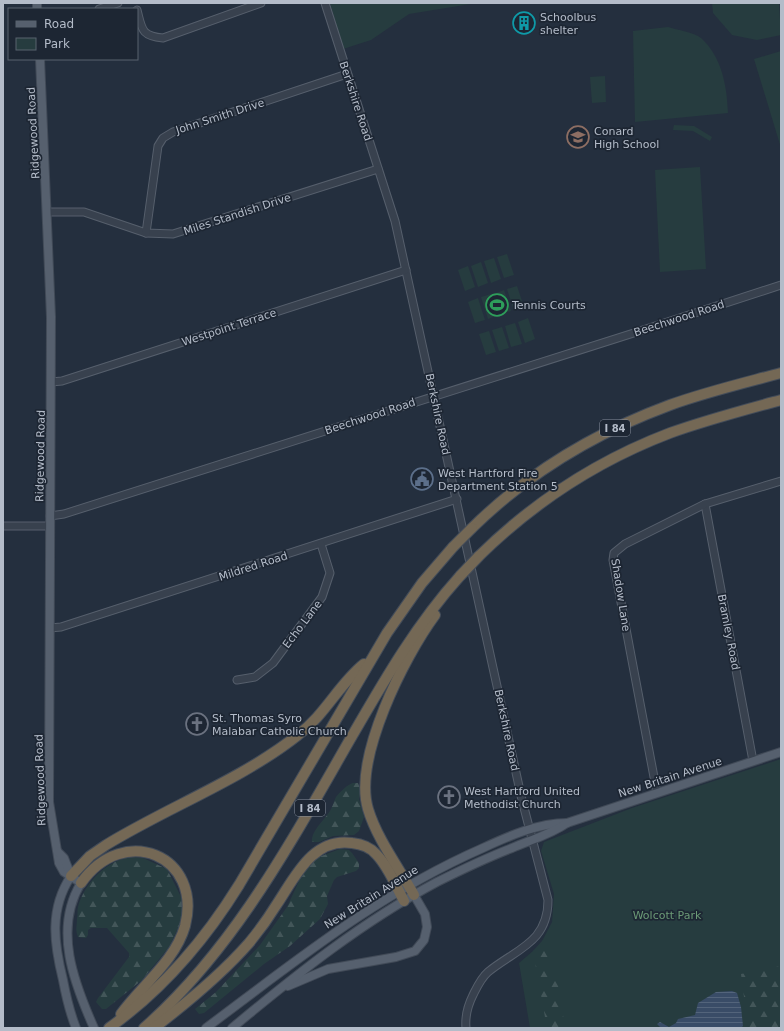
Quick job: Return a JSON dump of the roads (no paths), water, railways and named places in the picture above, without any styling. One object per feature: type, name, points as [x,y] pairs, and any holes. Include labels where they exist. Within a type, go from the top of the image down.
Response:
[{"type":"highway","name":"I 84","points":[[111,1026],[140,1003],[173,972],[219,916],[371,659],[409,599],[453,547],[472,528],[499,503],[526,482],[574,450],[600,436],[640,417],[675,404],[781,373]]},
{"type":"highway","name":"I 84","points":[[144,1028],[168,1006],[203,968],[234,930],[306,815],[399,655],[422,622],[460,576],[479,556],[544,501],[608,461],[647,442],[678,430],[780,400]]},
{"type":"highway","points":[[414,895],[370,813],[366,795],[366,768],[380,724],[403,669],[421,636],[442,606],[452,586]]},
{"type":"highway","points":[[71,876],[90,856],[106,845],[291,741],[315,720],[348,679],[371,659]]},
{"type":"highway","points":[[154,1028],[199,992],[234,959],[266,920],[304,864],[324,847],[333,843],[344,842],[368,848],[378,856],[404,901]]},
{"type":"highway","points":[[81,883],[92,869],[106,858],[121,852],[140,851],[155,855],[169,864],[179,876],[186,894],[187,918],[182,934],[175,947],[111,1026]]},
{"type":"main road","name":"Ridgewood Road","points":[[40,60],[47,212],[52,382],[50,516],[50,802],[52,828],[58,852],[58,861],[63,871],[81,883]]},
{"type":"main road","name":"New Britain Avenue","points":[[206,1028],[340,928],[408,885],[473,852],[529,830],[553,823],[566,823],[781,752]]},
{"type":"main road","name":"New Britain Avenue","points":[[232,1028],[274,993],[359,928],[414,895],[466,868],[556,831],[566,823]]},
{"type":"main road","points":[[71,876],[58,903],[54,934],[65,992],[76,1028]]},
{"type":"main road","points":[[81,883],[73,899],[68,917],[67,941],[79,991],[94,1028]]},
{"type":"main road","points":[[274,993],[328,969],[396,958],[415,951],[424,940],[427,927],[425,914],[414,895]]},
{"type":"street","points":[[102,8],[118,3]]},
{"type":"street","name":"Berkshire Road","points":[[325,3],[395,221],[529,830],[547,891],[547,916],[541,930],[531,942],[487,973],[481,980],[469,1005],[466,1028]]},
{"type":"street","points":[[138,12],[145,33],[150,36],[163,38],[256,4]]},
{"type":"street","name":"John Smith Drive","points":[[146,233],[158,146],[168,134],[347,74]]},
{"type":"street","name":"Miles Standish Drive","points":[[47,212],[84,212],[146,233],[164,235],[183,232],[378,169]]},
{"type":"street","name":"Westpoint Terrace","points":[[52,382],[62,381],[406,270]]},
{"type":"street","name":"Beechwood Road","points":[[50,516],[64,514],[434,395],[640,331],[781,284]]},
{"type":"street","name":"Shadow Lane","points":[[657,793],[613,556],[616,550],[625,544],[705,504],[781,481]]},
{"type":"street","name":"Mildred Road","points":[[50,628],[61,627],[456,499]]},
{"type":"street","name":"Bramley Road","points":[[705,504],[753,761]]},
{"type":"street","points":[[3,526],[50,526]]},
{"type":"street","name":"Echo Lane","points":[[237,680],[255,677],[273,663],[322,597],[330,573],[321,544]]},
{"type":"water","points":[[732,991],[737,993],[741,1007],[743,1026],[741,1028],[661,1028],[657,1024],[660,1022],[669,1027],[676,1023],[678,1019],[695,1015],[698,1003],[716,992]]},
{"type":"place","name":"Schoolbus shelter","points":[[524,23]]},
{"type":"place","name":"Conard High School","points":[[578,137]]},
{"type":"place","name":"Tennis Courts","points":[[497,305]]},
{"type":"place","name":"West Hartford Fire Department Station 5","points":[[422,479]]},
{"type":"place","name":"St. Thomas Syro Malabar Catholic Church","points":[[197,724]]},
{"type":"place","name":"West Hartford United Methodist Church","points":[[449,797]]},
{"type":"park label","name":"Wolcott Park","points":[[667,915]]}]
